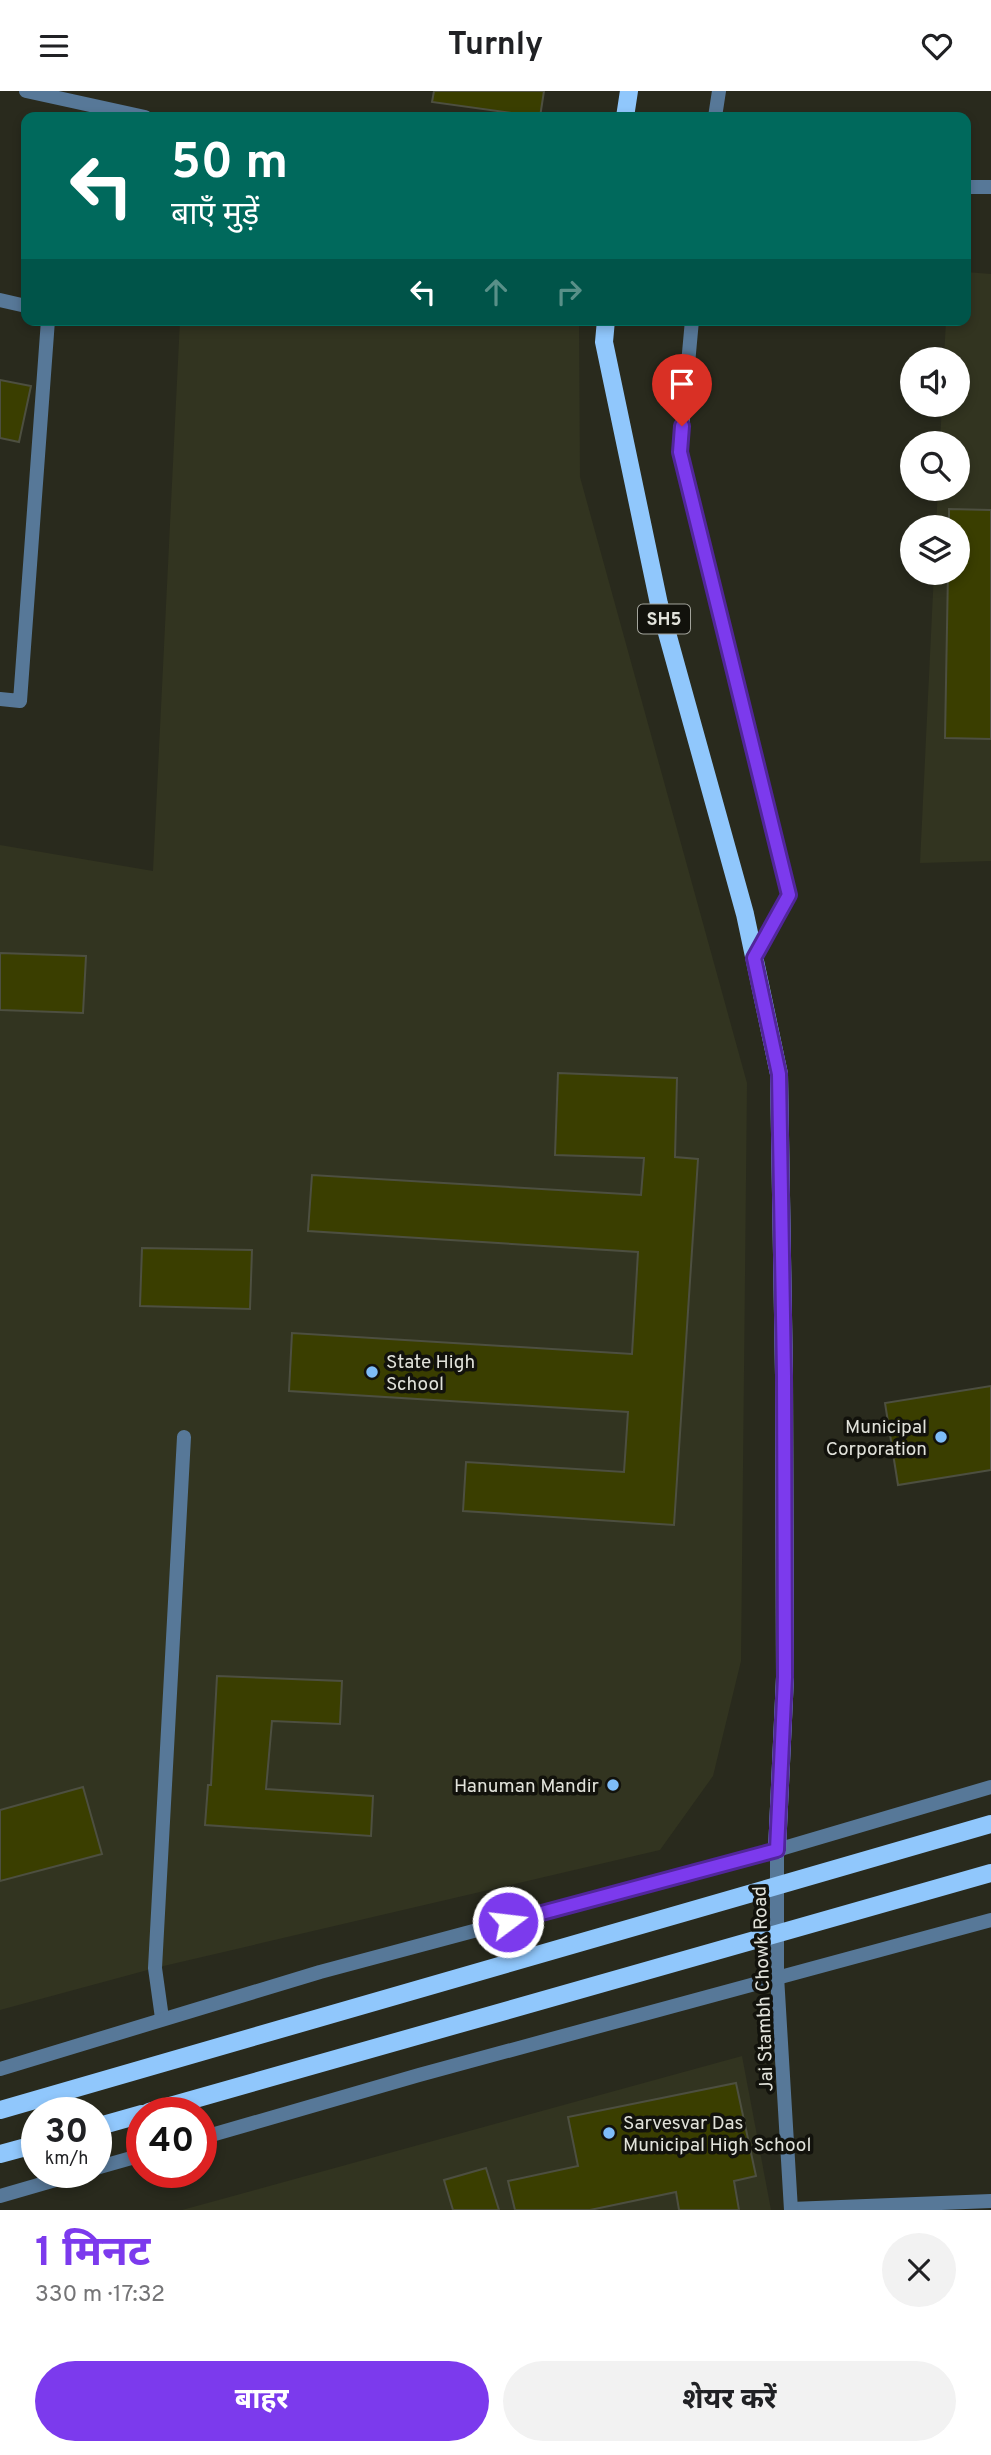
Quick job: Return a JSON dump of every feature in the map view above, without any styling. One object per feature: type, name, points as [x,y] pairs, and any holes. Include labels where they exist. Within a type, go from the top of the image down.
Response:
[{"type":"main road","points":[[626,112],[629,91]]},
{"type":"main road","name":"SH5","points":[[605,326],[604,342],[659,604],[745,914],[779,1074],[785,1677],[777,1850]]},
{"type":"main road","points":[[0,2110],[991,1824]]},
{"type":"main road","points":[[202,2097],[991,1873]]},
{"type":"main road","points":[[0,2154],[21,2148]]},
{"type":"street","points":[[26,91],[122,112]]},
{"type":"street","points":[[716,112],[719,91]]},
{"type":"street","points":[[971,187],[991,187]]},
{"type":"street","points":[[0,300],[21,305]]},
{"type":"street","points":[[0,699],[20,701],[48,326]]},
{"type":"street","points":[[691,326],[680,452],[789,895],[754,958]]},
{"type":"street","points":[[162,2018],[155,1968],[184,1437]]},
{"type":"street","points":[[0,2069],[320,1972],[777,1850],[991,1787]]},
{"type":"street","name":"Jai Stambh Chowk Road","points":[[777,1850],[777,1976],[791,2209]]},
{"type":"street","points":[[217,2133],[777,1976],[991,1920]]},
{"type":"street","points":[[0,2196],[28,2188]]},
{"type":"street","points":[[791,2209],[991,2201]]},
{"type":"shaded area","points":[[971,272],[991,274],[991,861],[920,863],[933,585],[970,585],[970,515],[937,515],[937,501],[970,501],[970,431],[941,431],[941,417],[970,417],[970,347],[945,347],[946,326],[971,326]]},
{"type":"shaded area","name":"State High School","points":[[180,326],[579,326],[580,477],[747,1083],[741,1661],[713,1776],[660,1850],[155,1968],[0,2010],[0,845],[153,871]]},
{"type":"shaded area","name":"Sarvesvar Das Municipal High School","points":[[742,2056],[771,2210],[182,2210]]},
{"type":"building","points":[[434,91],[544,91],[541,112],[504,112],[432,102]]},
{"type":"building","points":[[0,380],[31,386],[19,442],[0,438]]},
{"type":"building","points":[[949,509],[991,510],[991,739],[945,738],[948,585],[970,585],[970,515],[949,515]]},
{"type":"building","points":[[0,953],[86,956],[83,1013],[0,1010]]},
{"type":"building","points":[[558,1073],[677,1078],[675,1157],[698,1159],[674,1525],[463,1511],[466,1462],[624,1472],[628,1412],[289,1391],[292,1333],[632,1354],[638,1252],[308,1231],[312,1175],[641,1195],[644,1158],[555,1155]]},
{"type":"building","points":[[142,1248],[252,1250],[250,1309],[140,1306]]},
{"type":"building","name":"Municipal Corporation","points":[[991,1386],[991,1470],[898,1485],[885,1403]]},
{"type":"building","points":[[217,1676],[342,1681],[340,1724],[272,1721],[266,1789],[373,1796],[371,1836],[205,1825],[208,1785],[211,1785]]},
{"type":"building","points":[[83,1787],[102,1854],[0,1881],[0,1810]]},
{"type":"building","points":[[736,2083],[756,2176],[734,2181],[739,2210],[679,2210],[676,2192],[590,2210],[515,2210],[508,2181],[578,2166],[568,2117]]},
{"type":"building","points":[[486,2168],[499,2210],[453,2210],[444,2180]]},
{"type":"place","name":"State High School","points":[[372,1372]]},
{"type":"place","name":"Municipal Corporation","points":[[941,1437]]},
{"type":"place","name":"Hanuman Mandir","points":[[613,1785]]},
{"type":"place","name":"Sarvesvar Das Municipal High School","points":[[609,2133]]},
{"type":"route","points":[[508,1922],[777,1850],[785,1677],[779,1074],[754,958],[789,895],[680,452],[682,426]]}]
